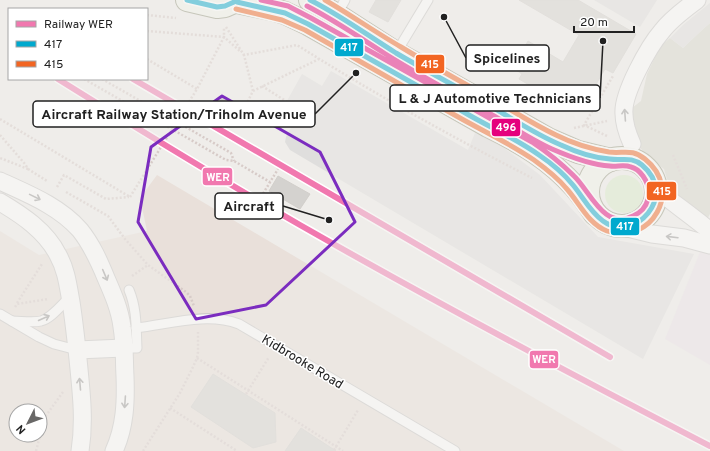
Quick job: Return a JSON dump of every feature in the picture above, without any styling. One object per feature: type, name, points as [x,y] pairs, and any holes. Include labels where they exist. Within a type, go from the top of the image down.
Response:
[{"type":"street","points":[[187,0],[217,7],[225,6],[235,1],[275,10],[308,24],[481,122],[532,149],[564,175],[600,219],[612,225],[652,234],[684,238],[710,245]]},
{"type":"street","points":[[310,0],[341,7],[396,53],[548,139],[578,152],[620,154],[643,166],[649,172],[654,181],[656,189],[653,206],[649,213],[636,224],[619,226]]},
{"type":"street","points":[[595,214],[590,204],[588,194],[589,183],[594,173],[601,165],[620,154],[627,132],[624,114],[626,98],[630,87],[651,45],[663,30],[684,9],[697,0]]},
{"type":"street","points":[[0,181],[46,203],[62,214],[79,230],[95,254],[114,297],[120,319],[124,348],[126,394],[121,431],[114,451]]},
{"type":"street","points":[[656,189],[710,231]]},
{"type":"street","points":[[0,202],[34,225],[42,233],[58,254],[65,271],[68,281],[80,379],[82,404],[80,451]]},
{"type":"street","points":[[77,350],[124,348]]},
{"type":"lane","points":[[396,53],[428,0]]},
{"type":"lane","points":[[124,348],[137,348],[135,308],[129,290]]},
{"type":"lane","points":[[11,321],[35,322],[46,319],[51,316],[70,296]]},
{"type":"lane","points":[[0,314],[54,344],[77,350]]},
{"type":"lane","name":"Kidbrooke Road","points":[[136,328],[196,319],[222,319],[244,326],[455,451]]},
{"type":"path","points":[[130,197],[197,89],[224,37],[224,24]]},
{"type":"path","points":[[148,31],[224,37],[244,54],[253,91]]},
{"type":"path","points":[[244,54],[297,45],[360,84],[469,146],[532,178]]},
{"type":"path","points":[[244,109],[253,91],[320,59]]},
{"type":"path","points":[[148,61],[197,89]]},
{"type":"path","points":[[86,80],[226,160],[234,161],[270,182]]},
{"type":"path","points":[[104,80],[231,152],[234,161]]},
{"type":"path","points":[[262,86],[311,117]]},
{"type":"path","points":[[568,129],[613,120],[624,114]]},
{"type":"path","points":[[0,119],[130,197]]},
{"type":"path","points":[[0,135],[28,169]]},
{"type":"path","points":[[673,154],[689,194]]},
{"type":"path","points":[[0,158],[28,169],[108,216],[125,239],[148,265],[186,292],[196,309],[198,343],[197,358],[180,393],[143,451]]},
{"type":"path","points":[[261,197],[278,169]]},
{"type":"path","points":[[57,187],[64,175],[106,199],[130,197]]},
{"type":"path","points":[[17,304],[53,246]]},
{"type":"path","points":[[246,394],[270,355]]},
{"type":"path","points":[[197,358],[343,451]]},
{"type":"path","points":[[36,451],[45,417],[62,393],[80,379]]},
{"type":"path","points":[[170,408],[237,451]]},
{"type":"path","points":[[334,450],[359,408]]},
{"type":"highlighted area","points":[[222,96],[320,152],[355,222],[266,305],[196,319],[138,222],[151,147]]},
{"type":"shaded area","points":[[594,0],[657,0],[640,27]]},
{"type":"shaded area","points":[[710,3],[710,23],[683,48],[670,38],[683,25]]},
{"type":"shaded area","points":[[710,23],[710,214],[706,221],[675,193],[667,179],[664,169],[645,154],[639,146],[633,129],[632,108],[641,101],[647,74],[660,47],[670,38],[683,48]]},
{"type":"shaded area","points":[[331,71],[468,150],[475,133],[500,145],[540,175],[598,237],[694,254],[643,359],[290,150],[285,142],[286,137],[297,116],[283,108],[302,74],[322,86]]},
{"type":"shaded area","points":[[157,175],[624,451],[0,451],[0,231],[39,255],[147,231],[140,198]]},
{"type":"shaded area","points":[[710,227],[710,365],[665,339]]},
{"type":"green space","points":[[620,175],[628,175],[635,178],[640,183],[643,194],[640,205],[635,210],[628,213],[620,213],[613,210],[608,205],[605,198],[605,190],[608,183],[613,178]]},
{"type":"building","points":[[376,0],[401,0],[388,22],[369,12]]},
{"type":"building","points":[[519,0],[578,0],[636,34],[613,73],[605,69],[585,103],[572,95],[567,103],[538,85],[536,89],[519,79],[522,74],[513,68],[528,41],[563,62],[579,35]]},
{"type":"building","points":[[223,96],[244,109],[236,122],[215,109]]},
{"type":"building","points":[[278,176],[310,194],[300,209],[269,191]]},
{"type":"building","points":[[213,374],[275,413],[276,442],[253,448],[191,407]]},
{"type":"building","points":[[301,428],[336,451],[285,451]]},
{"type":"rail line","name":"WER","points":[[60,80],[208,171],[351,254],[504,338],[710,446]]},
{"type":"rail line","name":"WER","points":[[135,80],[610,357]]},
{"type":"transit line","name":"417","points":[[187,0],[217,7],[225,6],[234,2]]},
{"type":"transit line","name":"496","points":[[261,0],[288,6],[311,18],[532,142],[569,171],[606,214],[614,218],[623,219],[638,213],[646,205],[649,190],[645,179],[635,168],[588,162],[545,145],[411,70],[337,23],[307,6]]},
{"type":"transit line","name":"417","points":[[237,2],[285,13],[308,24],[520,143],[553,165],[573,185],[594,213],[603,221],[615,226],[627,226],[639,222],[648,213],[654,202],[656,190],[652,177],[638,162],[591,156],[545,138],[396,53],[310,0]]},
{"type":"transit line","name":"415","points":[[236,9],[282,20],[305,30],[516,149],[534,160],[555,176],[589,218],[600,228],[607,231],[623,233],[637,230],[649,223],[657,212],[662,199],[662,185],[656,172],[645,159],[632,152],[609,152],[589,147],[568,141],[549,132],[413,54],[325,0]]},
{"type":"place","name":"Spicelines","points":[[444,17]]},
{"type":"place","name":"L & J Automotive Technicians","points":[[603,41]]},
{"type":"place","name":"Aircraft Railway Station/Triholm Avenue","points":[[356,73]]},
{"type":"place","name":"Aircraft","points":[[329,220]]}]
